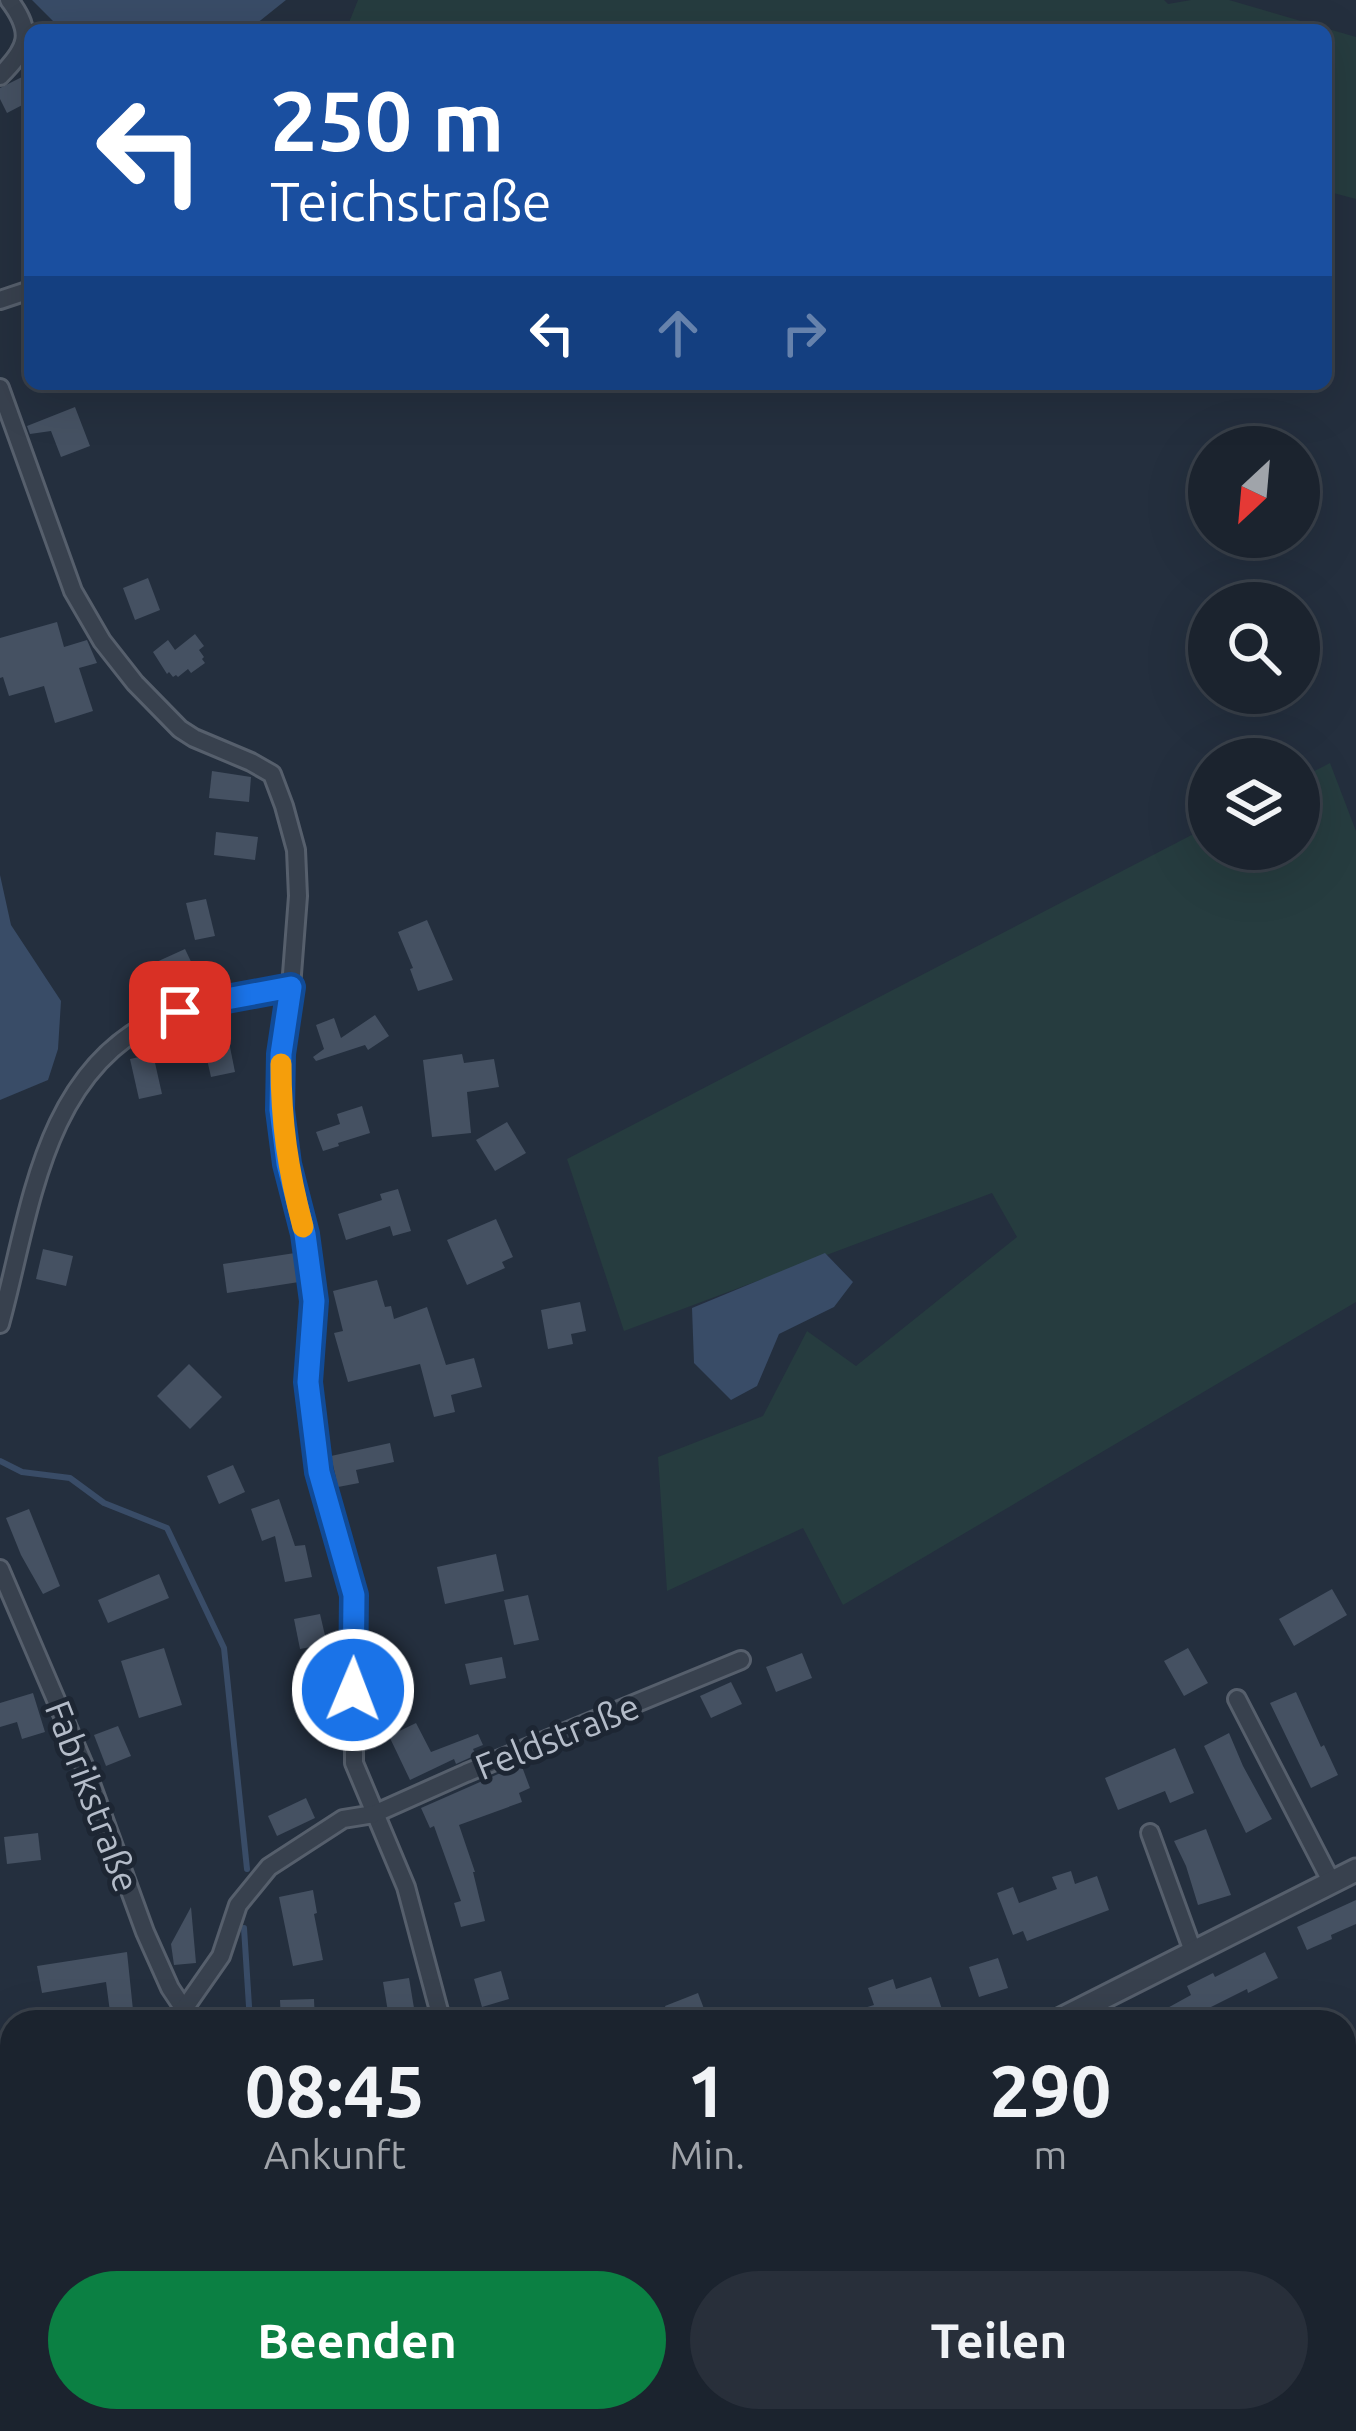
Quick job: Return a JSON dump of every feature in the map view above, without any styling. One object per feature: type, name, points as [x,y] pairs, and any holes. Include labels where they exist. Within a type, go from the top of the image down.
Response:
[{"type":"street","points":[[8,0],[24,31]]},
{"type":"street","points":[[0,76],[24,44]]},
{"type":"street","points":[[0,388],[73,591],[102,641],[180,729],[272,774],[296,850],[298,896],[281,1054],[280,1110],[314,1301],[308,1382],[319,1472],[354,1595],[354,1763],[406,1887],[439,2010]]},
{"type":"street","points":[[0,1324],[49,1144],[66,1104],[86,1077],[119,1043],[156,1020],[205,1003],[291,987]]},
{"type":"street","name":"Fabrikstraße","points":[[0,1568],[86,1770],[145,1932],[181,2010]]},
{"type":"street","name":"Feldstraße","points":[[187,2010],[221,1955],[238,1905],[268,1868],[343,1819],[374,1814],[741,1660]]},
{"type":"street","points":[[1237,1699],[1332,1883]]},
{"type":"street","points":[[1150,1833],[1194,1954]]},
{"type":"street","points":[[1080,2010],[1356,1870]]},
{"type":"green space","points":[[358,0],[1164,0],[1168,4],[1229,0],[1311,24],[348,24]]},
{"type":"green space","points":[[1332,30],[1356,37],[1356,199],[1332,193]]},
{"type":"green space","points":[[1330,763],[1356,831],[1356,1302],[843,1605],[803,1528],[667,1591],[658,1457],[763,1416],[807,1331],[856,1366],[1017,1237],[992,1193],[624,1331],[567,1159],[1188,837],[1188,870],[1320,870],[1320,768]]},
{"type":"water","points":[[32,0],[286,0],[256,24],[56,24]]},
{"type":"water","points":[[0,875],[11,925],[61,1001],[58,1049],[48,1080],[0,1100]]},
{"type":"water","points":[[825,1253],[853,1282],[834,1307],[779,1334],[757,1386],[731,1400],[694,1363],[692,1308]]},
{"type":"building","points":[[24,76],[24,104],[7,113],[0,88]]},
{"type":"building","points":[[75,407],[90,446],[61,457],[51,431],[30,434],[27,426]]},
{"type":"building","points":[[148,578],[160,610],[135,620],[123,588]]},
{"type":"building","points":[[57,622],[64,647],[87,640],[97,663],[79,668],[93,711],[55,723],[44,686],[9,696],[0,678],[0,638]]},
{"type":"building","points":[[195,634],[204,646],[199,650],[205,663],[178,677],[167,674],[153,652],[168,640],[175,650]]},
{"type":"building","points":[[212,771],[251,777],[249,802],[209,798]]},
{"type":"building","points":[[216,832],[258,837],[255,860],[214,855]]},
{"type":"building","points":[[206,899],[215,936],[195,940],[186,903]]},
{"type":"building","points":[[427,920],[453,980],[418,991],[398,932]]},
{"type":"building","points":[[185,949],[195,970],[161,985],[152,964]]},
{"type":"building","points":[[375,1015],[389,1036],[368,1050],[365,1045],[316,1061],[313,1057],[324,1049],[316,1025],[334,1018],[341,1038]]},
{"type":"building","points":[[227,1032],[235,1072],[211,1077],[202,1037]]},
{"type":"building","points":[[153,1054],[162,1094],[139,1099],[130,1059]]},
{"type":"building","points":[[462,1054],[464,1063],[494,1059],[499,1087],[467,1092],[471,1133],[432,1137],[423,1060]]},
{"type":"building","points":[[362,1106],[370,1133],[323,1151],[316,1132],[340,1124],[337,1114]]},
{"type":"building","points":[[507,1122],[526,1153],[495,1171],[476,1140]]},
{"type":"building","points":[[398,1189],[411,1231],[393,1236],[390,1226],[346,1240],[338,1214],[382,1200],[380,1194]]},
{"type":"building","points":[[496,1219],[513,1257],[502,1262],[505,1268],[467,1285],[447,1240]]},
{"type":"building","points":[[43,1249],[73,1256],[66,1286],[36,1279]]},
{"type":"building","points":[[295,1253],[299,1282],[227,1293],[223,1264]]},
{"type":"building","points":[[377,1280],[394,1319],[427,1307],[446,1365],[474,1358],[482,1387],[451,1395],[455,1412],[434,1417],[420,1364],[348,1382],[334,1333],[343,1331],[333,1291]]},
{"type":"building","points":[[580,1302],[586,1331],[571,1334],[573,1344],[548,1349],[541,1310]]},
{"type":"building","points":[[189,1364],[222,1397],[190,1429],[157,1396]]},
{"type":"building","points":[[390,1443],[394,1462],[356,1470],[359,1483],[338,1487],[331,1456]]},
{"type":"building","points":[[233,1465],[245,1492],[219,1504],[207,1476]]},
{"type":"building","points":[[279,1499],[295,1546],[305,1545],[312,1577],[285,1582],[275,1536],[262,1541],[251,1509]]},
{"type":"building","points":[[29,1509],[60,1586],[43,1594],[6,1518]]},
{"type":"building","points":[[496,1554],[504,1591],[445,1604],[437,1567]]},
{"type":"building","points":[[159,1574],[169,1598],[108,1623],[98,1600]]},
{"type":"building","points":[[1332,1589],[1347,1615],[1294,1646],[1279,1619]]},
{"type":"building","points":[[528,1595],[539,1640],[514,1645],[504,1600]]},
{"type":"building","points":[[320,1614],[327,1644],[300,1649],[294,1619]]},
{"type":"building","points":[[164,1648],[182,1705],[139,1718],[121,1661]]},
{"type":"building","points":[[1188,1648],[1208,1683],[1184,1696],[1164,1661]]},
{"type":"building","points":[[802,1653],[812,1678],[776,1692],[766,1667]]},
{"type":"building","points":[[502,1657],[506,1678],[470,1685],[465,1664]]},
{"type":"building","points":[[731,1682],[742,1704],[711,1718],[700,1696]]},
{"type":"building","points":[[1296,1692],[1338,1775],[1311,1788],[1270,1703]]},
{"type":"building","points":[[33,1693],[45,1732],[22,1739],[17,1722],[0,1727],[0,1703]]},
{"type":"building","points":[[416,1723],[431,1752],[478,1734],[483,1745],[473,1749],[476,1755],[456,1764],[454,1759],[410,1780],[389,1736]]},
{"type":"building","points":[[118,1726],[131,1756],[106,1766],[94,1735]]},
{"type":"building","points":[[1229,1733],[1272,1819],[1246,1833],[1204,1746]]},
{"type":"building","points":[[1175,1748],[1194,1793],[1170,1803],[1165,1791],[1118,1810],[1105,1778]]},
{"type":"building","points":[[521,1764],[530,1788],[519,1793],[522,1802],[459,1825],[485,1921],[461,1927],[454,1903],[461,1901],[434,1826],[430,1828],[421,1808]]},
{"type":"building","points":[[306,1798],[315,1818],[277,1836],[268,1816]]},
{"type":"building","points":[[1206,1829],[1231,1895],[1198,1905],[1174,1841]]},
{"type":"building","points":[[38,1833],[41,1860],[7,1864],[4,1837]]},
{"type":"building","points":[[1071,1871],[1075,1884],[1097,1876],[1109,1910],[1027,1941],[1023,1931],[1013,1935],[997,1893],[1013,1887],[1019,1903],[1057,1889],[1052,1877]]},
{"type":"building","points":[[313,1890],[323,1960],[293,1966],[279,1897]]},
{"type":"building","points":[[1356,1900],[1356,1924],[1307,1950],[1297,1927]]},
{"type":"building","points":[[191,1907],[196,1963],[174,1965],[171,1944]]},
{"type":"building","points":[[127,1952],[133,2010],[110,2010],[106,1982],[42,1993],[37,1966]]},
{"type":"building","points":[[1265,1952],[1278,1978],[1205,2010],[1164,2010],[1191,1995],[1187,1986],[1213,1973],[1215,1977]]},
{"type":"building","points":[[998,1958],[1008,1988],[979,1997],[969,1967]]},
{"type":"building","points":[[501,1971],[509,1999],[482,2007],[474,1979]]},
{"type":"building","points":[[931,1977],[942,2010],[857,2010],[874,2005],[868,1988],[893,1979],[896,1989]]},
{"type":"building","points":[[409,1978],[414,2008],[388,2010],[383,1982]]},
{"type":"building","points":[[698,1993],[704,2010],[666,2010],[665,2006]]},
{"type":"building","points":[[314,1999],[314,2010],[280,2010],[280,2000]]},
{"type":"waterway","points":[[0,1461],[22,1472],[70,1478],[104,1503],[167,1528],[224,1648],[247,1869]]},
{"type":"waterway","points":[[244,1928],[249,2010]]},
{"type":"slow traffic","points":[[281,1064],[280,1110],[287,1164],[303,1227]]},
{"type":"route","points":[[180,1012],[291,987],[281,1054],[280,1110],[314,1301],[308,1382],[319,1472],[354,1595],[353,1690]]}]
